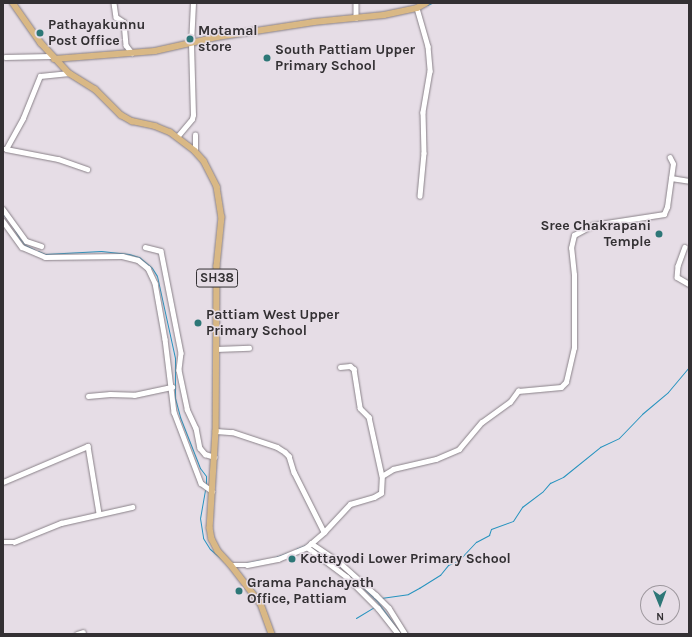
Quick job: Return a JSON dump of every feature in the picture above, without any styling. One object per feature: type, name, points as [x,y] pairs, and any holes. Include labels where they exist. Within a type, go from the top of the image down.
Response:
[{"type":"main road","name":"SH38","points":[[13,3],[53,58],[69,73],[95,90],[121,115],[132,121],[156,126],[177,137],[195,151],[204,161],[217,187],[221,203],[222,217],[217,266],[216,431],[210,515],[212,539],[218,551],[231,565],[261,604],[271,634]]},
{"type":"main road","points":[[53,58],[155,51],[217,38],[314,22],[356,18],[417,8],[426,3]]},
{"type":"street","points":[[114,3],[116,17],[124,22],[126,44],[132,53]]},
{"type":"street","points":[[177,137],[192,120],[193,115],[191,44],[193,3]]},
{"type":"street","points":[[356,3],[356,18]]},
{"type":"street","points":[[417,8],[428,46],[430,71],[424,112],[424,153],[420,196]]},
{"type":"street","points":[[5,57],[53,58]]},
{"type":"street","points":[[69,73],[40,76],[23,118],[5,149],[58,159],[87,169]]},
{"type":"street","points":[[195,135],[195,151]]},
{"type":"street","points":[[382,476],[393,469],[436,459],[459,449],[482,422],[510,402],[518,391],[561,387],[566,382],[574,348],[574,275],[571,248],[574,235],[593,225],[664,214],[667,207],[674,164],[670,158]]},
{"type":"street","points":[[671,178],[689,181]]},
{"type":"street","points":[[3,209],[26,241],[41,246]]},
{"type":"street","points":[[3,221],[22,247],[45,257],[122,256],[138,260],[148,268],[155,283],[172,387],[174,412],[201,483],[212,491]]},
{"type":"street","points":[[145,247],[161,251],[181,353],[179,370],[187,409],[196,428],[200,448],[205,454],[214,457]]},
{"type":"street","points":[[685,247],[678,266],[677,277],[689,284]]},
{"type":"street","points":[[216,349],[249,348]]},
{"type":"street","points":[[231,565],[246,565],[278,559],[307,547],[324,532],[350,504],[374,497],[381,493],[382,476],[369,417],[360,408],[354,368],[350,366],[340,367]]},
{"type":"street","points":[[88,396],[110,394],[134,395],[172,387]]},
{"type":"street","points":[[216,431],[232,432],[277,447],[285,452],[289,456],[294,472],[324,532]]},
{"type":"street","points":[[3,482],[88,446],[99,513]]},
{"type":"street","points":[[3,542],[14,542],[61,524],[99,513],[132,506]]},
{"type":"street","points":[[311,543],[339,562],[376,595],[389,608],[405,634]]},
{"type":"street","points":[[307,547],[347,577],[378,608],[398,634]]},
{"type":"street","points":[[76,634],[83,632]]},
{"type":"waterway","points":[[427,5],[432,3]]},
{"type":"waterway","points":[[3,214],[9,221]]},
{"type":"waterway","points":[[11,223],[25,245],[35,250]]},
{"type":"waterway","points":[[38,251],[45,254],[101,251],[129,254],[139,257],[152,268],[157,276],[175,358],[175,398],[180,417],[200,468],[206,476],[206,485]]},
{"type":"waterway","points":[[381,598],[408,594],[419,588],[440,575],[448,565],[459,560],[476,542],[489,535],[491,529],[513,521],[522,507],[543,491],[550,483],[563,477],[600,447],[619,438],[642,414],[668,392],[689,367]]},
{"type":"waterway","points":[[205,490],[200,518],[203,538],[210,549],[226,563]]},
{"type":"waterway","points":[[296,549],[306,545]]},
{"type":"waterway","points":[[311,546],[341,567]]},
{"type":"waterway","points":[[273,558],[287,553]]},
{"type":"waterway","points":[[246,563],[260,560]]},
{"type":"waterway","points":[[348,573],[377,601],[401,634]]},
{"type":"waterway","points":[[356,618],[374,607]]},
{"type":"place","name":"Pathayakunnu Post Office","points":[[40,33]]},
{"type":"place","name":"Motamal store","points":[[190,39]]},
{"type":"place","name":"South Pattiam Upper Primary School","points":[[267,58]]},
{"type":"place","name":"Sree Chakrapani Temple","points":[[659,234]]},
{"type":"place","name":"Pattiam West Upper Primary School","points":[[198,323]]},
{"type":"place","name":"Kottayodi Lower Primary School","points":[[292,559]]},
{"type":"place","name":"Grama Panchayath Office, Pattiam","points":[[239,591]]}]
